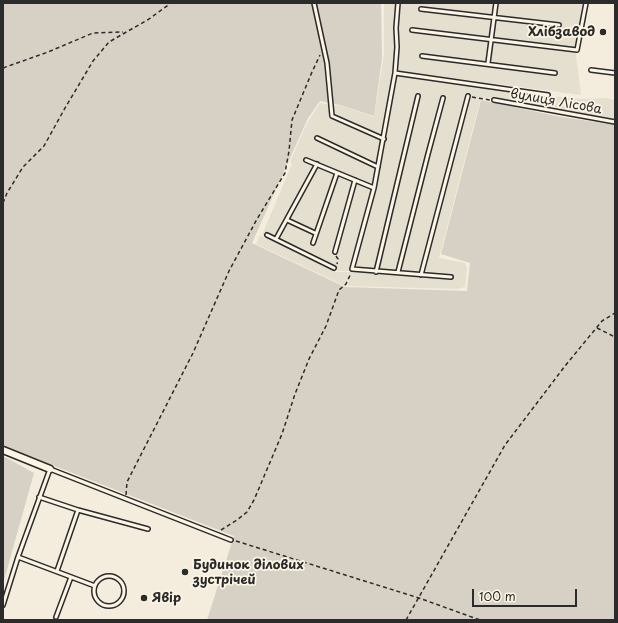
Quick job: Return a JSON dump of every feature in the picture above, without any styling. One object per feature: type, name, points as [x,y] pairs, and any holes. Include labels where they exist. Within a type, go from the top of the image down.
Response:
[{"type":"street","points":[[3,450],[50,469]]},
{"type":"lane","points":[[314,3],[327,63],[332,116],[384,139]]},
{"type":"lane","points":[[398,3],[395,73],[384,139],[374,188],[352,269],[376,272],[452,276]]},
{"type":"lane","points":[[488,64],[496,3]]},
{"type":"lane","points":[[412,30],[577,50],[586,3]]},
{"type":"lane","points":[[421,9],[559,25]]},
{"type":"lane","points":[[422,56],[555,73]]},
{"type":"lane","points":[[591,70],[615,73]]},
{"type":"lane","points":[[395,73],[548,95]]},
{"type":"lane","points":[[376,272],[418,96]]},
{"type":"lane","points":[[421,275],[468,96]]},
{"type":"lane","points":[[398,272],[444,98]]},
{"type":"lane","name":"вулиця Лісова","points":[[494,100],[615,122]]},
{"type":"lane","points":[[316,138],[378,167]]},
{"type":"lane","points":[[306,160],[374,188]]},
{"type":"lane","points":[[276,239],[317,164]]},
{"type":"lane","points":[[313,243],[337,173]]},
{"type":"lane","points":[[335,252],[355,180]]},
{"type":"lane","points":[[287,220],[316,233]]},
{"type":"lane","points":[[267,235],[334,268]]},
{"type":"lane","points":[[3,605],[18,557],[50,469],[231,540]]},
{"type":"lane","points":[[40,497],[78,510],[148,529]]},
{"type":"lane","points":[[57,571],[78,510]]},
{"type":"lane","points":[[18,557],[95,586]]},
{"type":"lane","points":[[111,576],[122,585],[123,594],[114,605],[104,605],[94,595],[95,586],[101,578],[111,576]]},
{"type":"lane","points":[[56,617],[71,577]]},
{"type":"path","points":[[3,203],[7,193],[23,167],[44,146],[93,61],[109,42],[149,19],[171,3]]},
{"type":"path","points":[[3,68],[48,52],[93,33],[125,32]]},
{"type":"path","points":[[126,499],[127,482],[193,353],[229,271],[257,219],[285,173],[292,120],[312,72],[324,48]]},
{"type":"path","points":[[468,96],[494,100]]},
{"type":"path","points":[[334,268],[337,265],[338,259],[335,252]]},
{"type":"path","points":[[215,534],[238,520],[247,512],[254,500],[282,434],[309,358],[326,326],[339,290],[346,284],[352,269]]},
{"type":"path","points":[[406,620],[505,445],[565,366],[602,321],[615,313]]},
{"type":"path","points":[[597,328],[615,337]]},
{"type":"path","points":[[231,540],[419,598],[480,620]]},
{"type":"shaded area","points":[[3,3],[381,3],[382,58],[374,116],[340,105],[320,101],[308,118],[252,243],[345,287],[467,291],[470,263],[441,254],[481,100],[556,116],[615,125],[615,620],[207,620],[234,536],[3,446]]},
{"type":"shaded area","points":[[384,3],[400,3],[398,25],[398,75],[551,96],[583,99],[607,98],[615,100],[615,120],[584,116],[481,97],[439,258],[465,263],[467,268],[465,287],[457,289],[348,286],[349,271],[337,271],[262,235],[292,164],[290,162],[306,125],[320,103],[342,106],[374,117],[384,54]]},
{"type":"shaded area","points":[[401,3],[583,3],[575,47],[581,95],[399,71],[399,20]]},
{"type":"shaded area","points":[[260,235],[336,272],[349,272],[346,286],[256,244]]},
{"type":"shaded area","points":[[3,456],[34,473],[3,584]]},
{"type":"place","name":"Хлібзавод","points":[[603,32]]},
{"type":"place","name":"Будинок ділових зустрічей","points":[[185,572]]},
{"type":"place","name":"Явір","points":[[144,598]]}]
